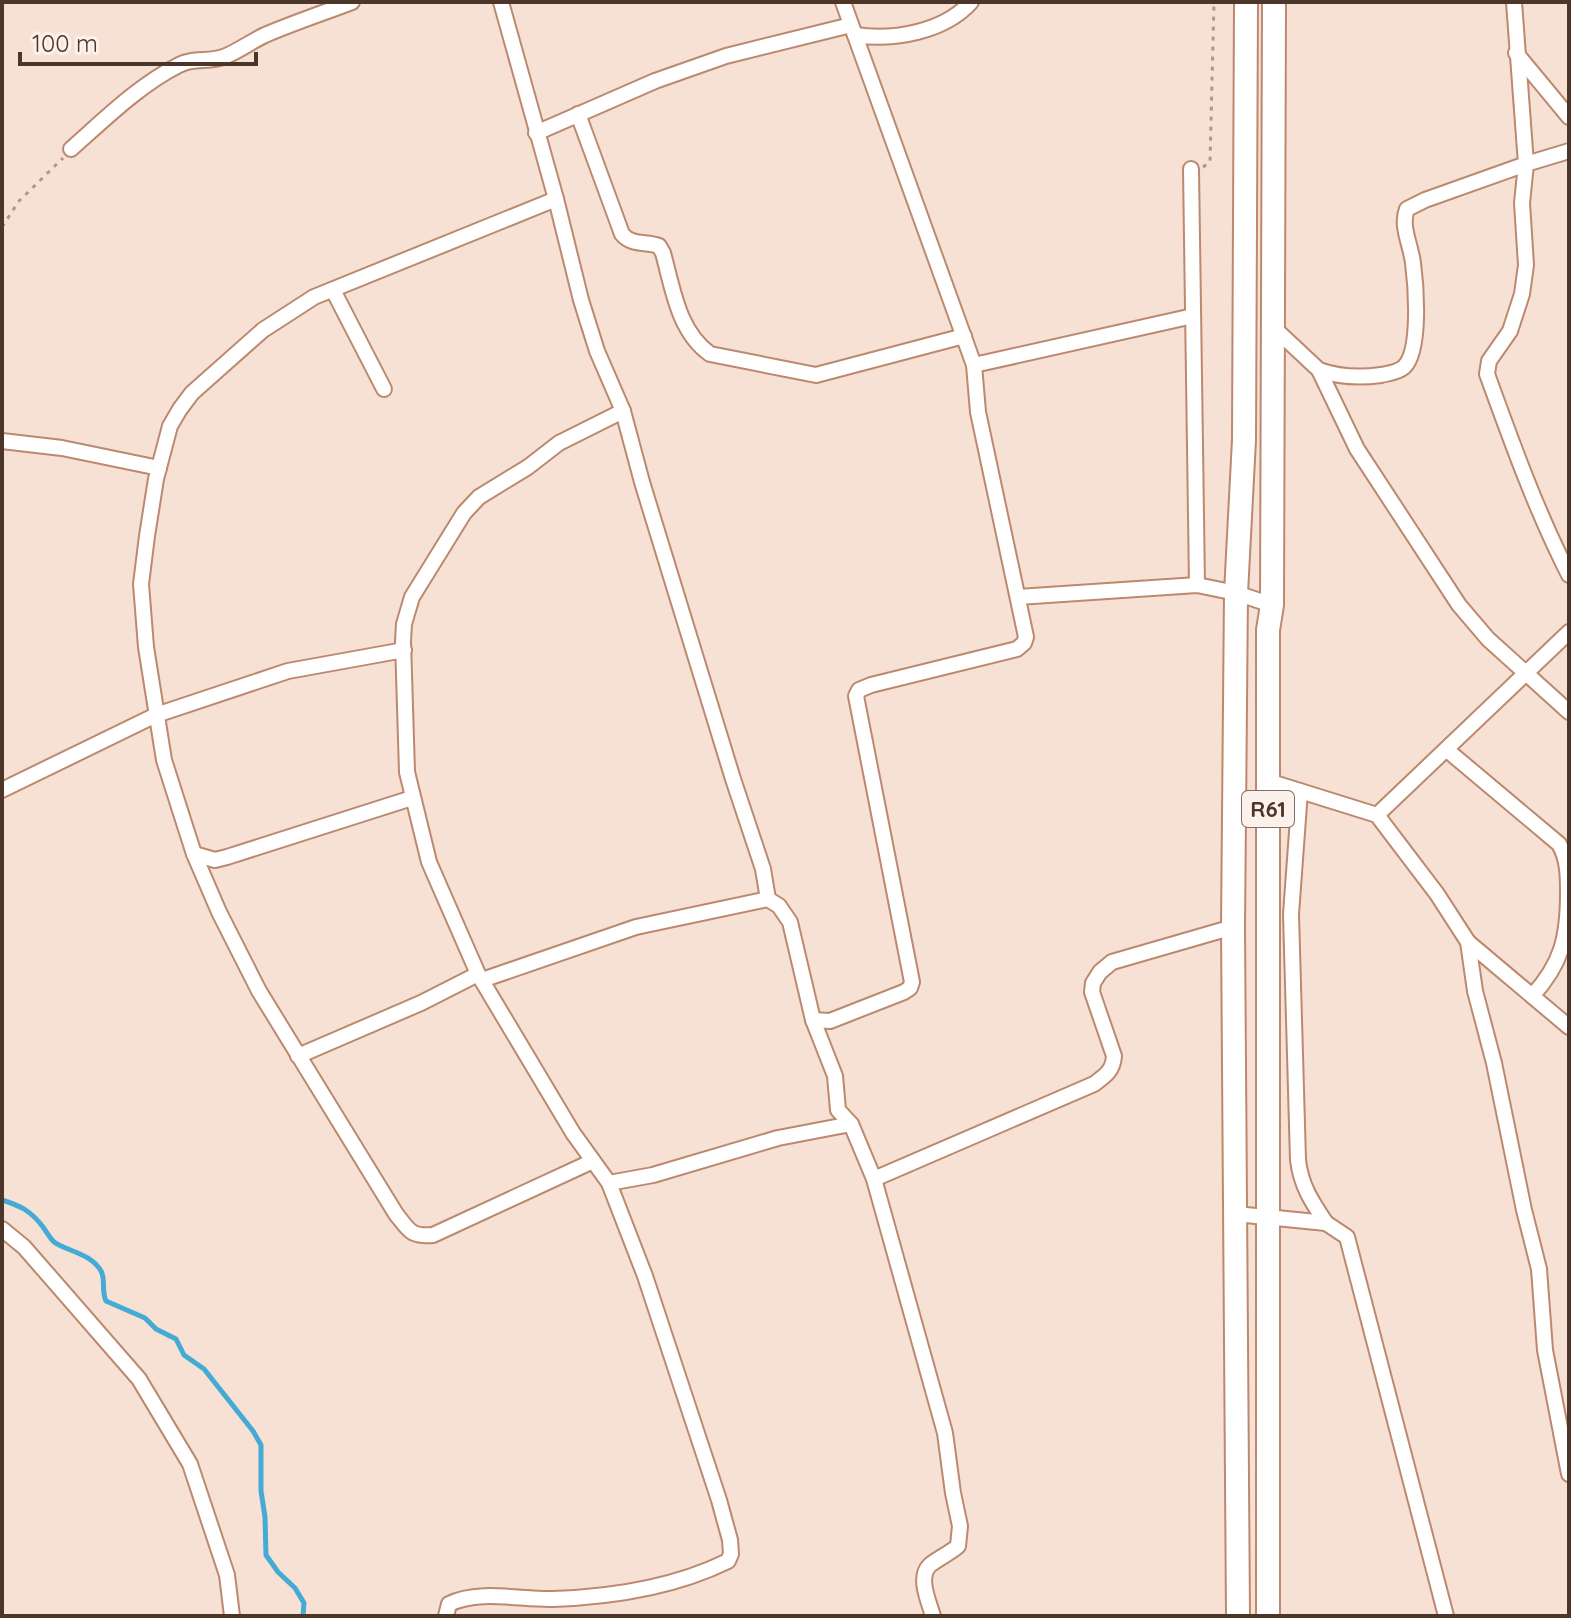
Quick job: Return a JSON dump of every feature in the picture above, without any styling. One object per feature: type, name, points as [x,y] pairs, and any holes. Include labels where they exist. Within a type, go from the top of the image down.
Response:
[{"type":"main road","name":"R61","points":[[1238,1616],[1233,927],[1236,593],[1244,440],[1246,2]]},
{"type":"main road","name":"R61","points":[[1268,1616],[1268,630],[1272,605],[1274,2]]},
{"type":"street","points":[[71,149],[117,109],[182,63],[226,56],[265,35],[352,2]]},
{"type":"street","points":[[501,2],[581,300],[597,351],[623,411],[642,482],[763,869],[768,899]]},
{"type":"street","points":[[813,1020],[830,1021],[904,992],[912,982],[856,696],[859,690],[1017,649],[1026,637],[978,412],[974,365],[843,2]]},
{"type":"street","points":[[536,133],[655,81],[726,56],[853,30],[876,38],[899,36],[950,19],[971,2]]},
{"type":"street","points":[[1514,2],[1526,164],[1522,203],[1526,265],[1522,294],[1510,331],[1489,361],[1487,374],[1545,528],[1569,575]]},
{"type":"street","points":[[1516,53],[1569,117]]},
{"type":"street","points":[[578,114],[622,234],[635,243],[659,246],[684,325],[699,346],[710,354],[816,375],[964,336]]},
{"type":"street","points":[[1319,370],[1351,377],[1373,376],[1395,373],[1406,365],[1415,339],[1413,264],[1404,218],[1407,209],[1425,200],[1569,151]]},
{"type":"street","points":[[1191,169],[1197,585]]},
{"type":"street","points":[[556,199],[314,297],[263,330],[192,393],[170,426],[159,468],[141,584],[146,647],[164,760],[194,854],[259,991],[396,1214],[412,1233],[433,1235],[593,1161]]},
{"type":"street","points":[[333,290],[384,389]]},
{"type":"street","points":[[974,365],[1193,316]]},
{"type":"street","points":[[1273,327],[1319,370],[1357,449],[1459,605],[1488,639],[1569,712]]},
{"type":"street","points":[[446,1616],[449,1604],[470,1597],[554,1599],[627,1591],[677,1581],[728,1561],[731,1554],[719,1500],[645,1276],[609,1183],[573,1133],[480,977],[429,862],[412,798],[405,748],[404,624],[412,597],[464,513],[479,497],[528,467],[559,443],[623,411]]},
{"type":"street","points":[[2,441],[62,448],[159,468]]},
{"type":"street","points":[[1018,597],[1197,585],[1272,605]]},
{"type":"street","points":[[1377,815],[1569,632]]},
{"type":"street","points":[[2,790],[156,715],[288,671],[404,650]]},
{"type":"street","points":[[1447,750],[1559,844],[1564,853],[1568,879],[1568,926],[1560,954],[1548,979],[1532,996]]},
{"type":"street","points":[[1268,781],[1377,815],[1437,894],[1468,942],[1569,1027]]},
{"type":"street","points":[[1300,791],[1291,914],[1300,1177],[1307,1195],[1326,1223],[1347,1237],[1446,1616]]},
{"type":"street","points":[[194,854],[215,860],[227,857],[412,798]]},
{"type":"street","points":[[298,1056],[480,977],[636,927],[768,899],[779,906],[790,922],[813,1020],[835,1076],[838,1110],[851,1124],[874,1179],[945,1433],[960,1526],[958,1546],[926,1571],[924,1581],[933,1616]]},
{"type":"street","points":[[874,1179],[1094,1084],[1108,1074],[1114,1056],[1092,992],[1093,983],[1105,966],[1233,927]]},
{"type":"street","points":[[1468,942],[1475,991],[1539,1269],[1545,1350],[1569,1470]]},
{"type":"street","points":[[609,1183],[653,1175],[778,1138],[851,1124]]},
{"type":"street","points":[[1236,1214],[1326,1223]]},
{"type":"street","points":[[2,1229],[24,1247],[64,1291],[147,1391],[190,1464],[227,1575],[232,1616]]},
{"type":"path","points":[[1191,169],[1204,167],[1210,162],[1214,2]]},
{"type":"path","points":[[2,227],[19,201],[71,149]]},
{"type":"waterway","points":[[2,1200],[30,1213],[54,1242],[97,1265],[102,1274],[106,1301],[145,1318],[156,1329],[176,1339],[184,1355],[204,1369],[253,1431],[261,1445],[266,1555],[295,1588],[304,1603],[303,1616]]}]
